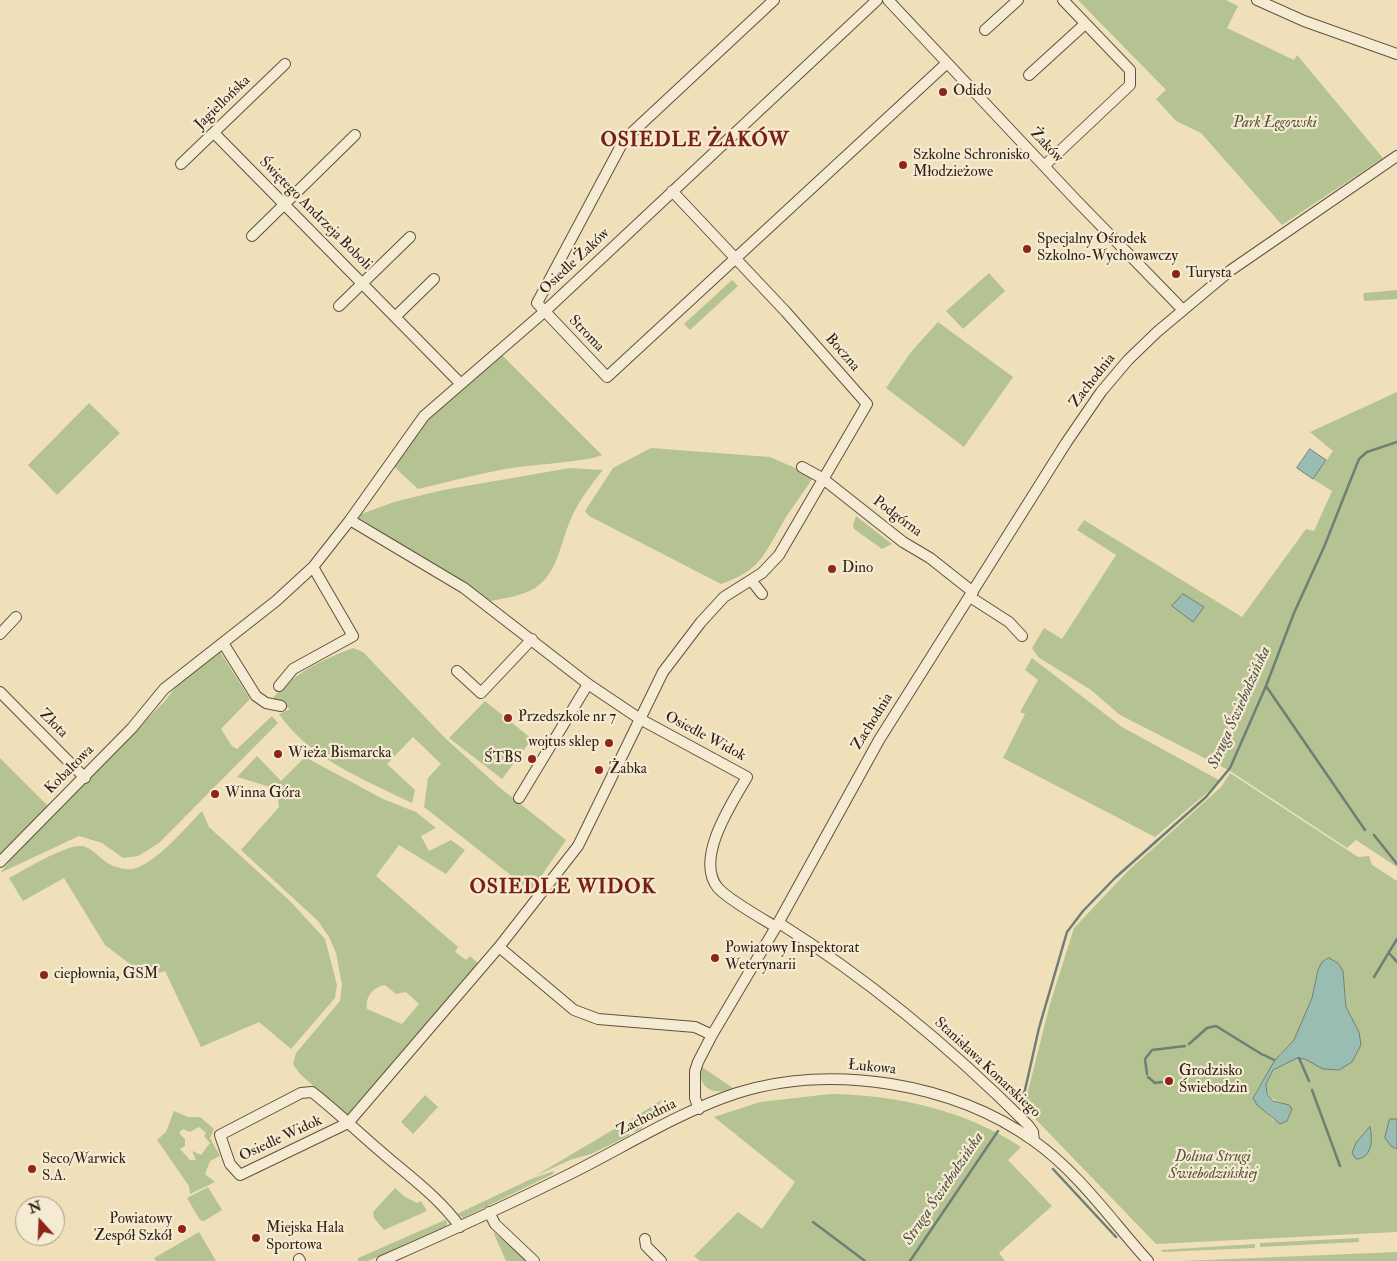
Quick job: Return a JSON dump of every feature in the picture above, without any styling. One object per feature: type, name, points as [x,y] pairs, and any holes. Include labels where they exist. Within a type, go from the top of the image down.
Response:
[{"type":"street","name":"Osiedle Żaków","points":[[774,0],[624,140],[537,303],[544,312],[877,0]]},
{"type":"street","name":"Żaków","points":[[888,0],[1183,310]]},
{"type":"street","points":[[985,30],[1018,0]]},
{"type":"street","points":[[1044,166],[1130,86],[1130,70],[1063,0]]},
{"type":"street","points":[[1258,0],[1320,28],[1397,54]]},
{"type":"street","points":[[1029,75],[1085,24]]},
{"type":"street","points":[[672,191],[736,258],[947,63]]},
{"type":"street","name":"Jagiellońska","points":[[181,164],[285,64]]},
{"type":"street","name":"Świętego Andrzeja Boboli","points":[[214,133],[461,384]]},
{"type":"street","points":[[252,236],[355,134]]},
{"type":"street","name":"Zachodnia","points":[[382,1261],[460,1226],[699,1109],[695,1098],[695,1071],[712,1035],[777,925],[863,767],[1066,443],[1101,392],[1128,360],[1183,310],[1260,248],[1397,156]]},
{"type":"street","points":[[339,306],[410,237]]},
{"type":"street","name":"Stroma","points":[[544,312],[606,377],[736,258]]},
{"type":"street","name":"Boczna","points":[[736,258],[867,404],[822,478]]},
{"type":"street","points":[[395,317],[434,279]]},
{"type":"street","name":"Kobaltowa","points":[[0,862],[85,778],[132,728],[157,697],[176,679],[277,603],[313,567],[350,520],[424,416],[544,312]]},
{"type":"street","name":"Podgórna","points":[[802,467],[822,478],[903,542],[930,558],[972,594],[1009,622],[1022,636]]},
{"type":"street","name":"Osiedle Widok","points":[[460,1226],[452,1215],[430,1194],[348,1123],[312,1092],[303,1092],[220,1135],[230,1164],[240,1175],[348,1123],[499,947],[578,846],[663,672],[711,610],[724,597],[769,566],[779,555],[790,539],[822,478]]},
{"type":"street","points":[[350,520],[464,588],[588,684],[640,720]]},
{"type":"street","points":[[279,686],[291,667],[326,646],[353,636],[313,567]]},
{"type":"street","points":[[751,580],[762,594]]},
{"type":"street","points":[[0,634],[16,617]]},
{"type":"street","points":[[457,671],[481,694],[532,639]]},
{"type":"street","points":[[223,642],[256,696],[266,703],[281,706]]},
{"type":"street","points":[[519,798],[588,684]]},
{"type":"street","name":"Złota","points":[[0,692],[85,778]]},
{"type":"street","name":"Osiedle Widok","points":[[640,720],[747,776],[715,838],[711,860],[713,877],[719,888],[777,925]]},
{"type":"street","name":"Stanisława Konarskiego","points":[[777,925],[846,968],[927,1030],[1028,1125],[1033,1132],[1034,1141],[1077,1179],[1148,1261]]},
{"type":"street","points":[[499,947],[574,1010],[585,1016],[598,1019],[695,1027],[712,1035]]},
{"type":"street","name":"Łukowa","points":[[699,1109],[738,1093],[768,1086],[817,1080],[865,1080],[916,1090],[962,1104],[1000,1119],[1034,1141]]},
{"type":"street","points":[[489,1212],[495,1224],[534,1261]]},
{"type":"street","points":[[645,1240],[646,1246],[661,1261]]},
{"type":"green space","name":"Park Łęgowski","points":[[1078,0],[1226,0],[1238,6],[1227,28],[1294,60],[1297,55],[1383,158],[1282,225],[1201,133],[1176,121],[1156,99],[1166,90]]},
{"type":"green space","points":[[989,273],[1005,291],[963,329],[946,311]]},
{"type":"green space","points":[[732,280],[738,286],[690,330],[684,324]]},
{"type":"green space","points":[[1397,290],[1397,299],[1364,301],[1363,294],[1365,293]]},
{"type":"green space","points":[[938,322],[1013,377],[964,447],[886,388],[911,352]]},
{"type":"green space","points":[[501,354],[602,455],[560,463],[500,470],[418,489],[389,462],[421,412]]},
{"type":"green space","points":[[1397,392],[1397,867],[1356,840],[1347,848],[1230,771],[1120,715],[1091,690],[1038,657],[1032,648],[1044,628],[1062,639],[1116,555],[1077,530],[1084,520],[1242,617],[1306,529],[1314,531],[1332,491],[1313,479],[1333,451],[1310,432]]},
{"type":"green space","points":[[89,403],[120,433],[57,495],[28,465]]},
{"type":"green space","points":[[651,448],[770,457],[809,474],[812,479],[759,561],[744,574],[721,584],[589,516],[585,511],[613,468]]},
{"type":"green space","points":[[570,468],[603,470],[573,514],[554,566],[549,574],[535,588],[508,598],[491,601],[356,516],[394,502],[443,490]]},
{"type":"green space","points":[[856,516],[892,544],[882,549],[854,529],[853,525]]},
{"type":"green space","points":[[353,648],[363,652],[445,738],[499,787],[566,840],[531,891],[424,807],[428,778],[441,764],[413,737],[387,764],[415,790],[412,803],[357,777],[322,756],[306,744],[279,714],[290,709],[273,698],[281,689],[310,668]]},
{"type":"green space","points":[[219,650],[250,699],[221,729],[232,746],[237,749],[272,716],[278,723],[159,843],[138,856],[123,858],[102,843],[79,836],[0,873],[33,833],[164,702],[179,683]]},
{"type":"green space","points":[[1032,658],[1122,727],[1219,780],[1216,785],[1155,837],[1003,758],[1025,714],[1020,712],[1038,680],[1025,670]]},
{"type":"green space","points":[[485,701],[532,739],[502,779],[449,738]]},
{"type":"green space","points":[[257,756],[281,781],[305,757],[383,799],[416,812],[436,828],[421,836],[429,851],[451,840],[465,850],[446,874],[399,845],[376,876],[458,947],[455,952],[466,960],[470,956],[480,965],[349,1118],[300,1074],[293,1064],[296,1053],[340,1001],[342,985],[336,953],[329,937],[318,921],[241,850],[279,807],[277,789],[237,777]],"holes":[[[385,985],[396,994],[406,992],[419,1004],[402,1024],[367,1009],[367,1000],[377,988]]]},
{"type":"green space","points":[[0,758],[50,808],[0,858]]},
{"type":"green space","name":"Dolina Strugi Świebodzińskiej","points":[[1230,773],[1358,857],[1369,856],[1372,865],[1397,881],[1397,1232],[1156,1244],[1021,1104],[1028,1091],[1050,1004],[1074,928],[1128,871],[1221,787]],"holes":[[[1325,959],[1332,959],[1338,963],[1345,987],[1346,1007],[1352,1017],[1354,1059],[1339,1070],[1326,1069],[1308,1060],[1299,1058],[1281,1064],[1274,1070],[1266,1085],[1268,1093],[1273,1099],[1284,1103],[1274,1121],[1254,1101],[1254,1095],[1278,1056],[1294,1040],[1312,998],[1318,970]]]},
{"type":"green space","points":[[202,811],[209,827],[290,901],[325,939],[337,985],[335,998],[291,1049],[259,1022],[201,1047],[165,971],[147,977],[105,945],[64,878],[23,901],[9,878],[45,858],[75,846],[86,847],[113,866],[127,869],[136,868],[145,864],[162,851]]},
{"type":"green space","points":[[702,1067],[733,1088],[721,1091],[709,1089],[702,1081]]},
{"type":"green space","points":[[830,1094],[905,1101],[954,1114],[999,1134],[1021,1147],[1008,1160],[1052,1206],[999,1253],[1005,1261],[700,1261],[694,1256],[738,1212],[762,1229],[795,1182],[714,1117],[760,1102]]},
{"type":"green space","points":[[425,1095],[438,1107],[413,1134],[401,1122]]},
{"type":"green space","points":[[663,1099],[641,1129],[635,1132],[626,1123]]},
{"type":"green space","points":[[174,1111],[188,1117],[200,1117],[214,1129],[210,1138],[220,1156],[210,1161],[205,1174],[215,1182],[190,1194],[189,1186],[157,1140],[166,1132]],"holes":[[[199,1127],[206,1133],[204,1136],[210,1143],[201,1155],[192,1151],[196,1160],[190,1160],[180,1149],[185,1146],[185,1139],[179,1133],[183,1129],[190,1132]]]},
{"type":"green space","points":[[621,1125],[630,1135],[591,1154],[570,1160],[535,1176]]},
{"type":"green space","points":[[554,1171],[553,1174],[463,1218],[457,1214],[531,1179]]},
{"type":"green space","points":[[208,1187],[222,1210],[204,1221],[200,1220],[187,1198]]},
{"type":"green space","points":[[395,1188],[405,1197],[417,1203],[421,1201],[427,1211],[384,1230],[374,1218],[373,1212]]},
{"type":"green space","points":[[445,1220],[447,1221],[447,1227],[368,1261],[358,1261],[358,1258]]},
{"type":"green space","points":[[199,1232],[216,1261],[156,1261],[154,1258]]},
{"type":"green space","points":[[493,1232],[530,1261],[506,1261]]},
{"type":"green space","points":[[1359,1238],[1359,1242],[1260,1247],[1260,1243]]},
{"type":"green space","points":[[1255,1244],[1255,1248],[1163,1252],[1161,1250]]},
{"type":"green space","points":[[1397,1252],[1397,1261],[1183,1261]]},
{"type":"water","points":[[1310,449],[1326,460],[1313,479],[1297,468]]},
{"type":"water","points":[[1183,594],[1204,607],[1193,622],[1172,606]]},
{"type":"water","points":[[1329,958],[1338,963],[1343,971],[1346,1007],[1359,1032],[1361,1045],[1352,1062],[1339,1070],[1323,1069],[1305,1059],[1297,1058],[1273,1070],[1266,1084],[1267,1094],[1273,1101],[1289,1105],[1292,1109],[1287,1121],[1280,1124],[1257,1105],[1253,1098],[1275,1060],[1294,1040],[1312,998],[1318,970],[1322,962]]},
{"type":"water","points":[[1390,1119],[1397,1119],[1397,1149],[1391,1146],[1385,1138]]},
{"type":"water","points":[[1370,1127],[1370,1148],[1365,1156],[1356,1159],[1352,1153],[1356,1143]]},
{"type":"waterway","name":"Struga Świebodzińska","points":[[1018,1103],[1025,1090],[1039,1028],[1067,932],[1083,911],[1115,878],[1206,797],[1230,768],[1266,686],[1294,613],[1324,547],[1359,459],[1367,452],[1397,442]]},
{"type":"waterway","points":[[1266,686],[1365,830]]},
{"type":"waterway","points":[[1374,835],[1397,864]]},
{"type":"waterway","points":[[1374,977],[1397,939]]},
{"type":"waterway","points":[[1389,953],[1397,962]]},
{"type":"waterway","points":[[1189,1044],[1207,1028],[1216,1026],[1263,1055]]},
{"type":"waterway","points":[[1147,1074],[1145,1059],[1152,1050],[1185,1046]]},
{"type":"waterway","points":[[1264,1055],[1274,1060]]},
{"type":"waterway","points":[[1299,1058],[1309,1081]]},
{"type":"waterway","points":[[1148,1077],[1155,1083],[1162,1082]]},
{"type":"waterway","points":[[1312,1090],[1340,1166]]},
{"type":"waterway","name":"Struga Świebodzińska","points":[[910,1261],[998,1131]]},
{"type":"waterway","points":[[1053,1169],[1116,1237]]},
{"type":"waterway","points":[[813,1222],[865,1261]]},
{"type":"place","name":"Odido","points":[[943,92]]},
{"type":"place","name":"Szkolne Schronisko Młodzieżowe","points":[[903,165]]},
{"type":"place","name":"Specjalny Ośrodek Szkolno-Wychowawczy","points":[[1027,249]]},
{"type":"place","name":"Turysta","points":[[1176,274]]},
{"type":"place","name":"Dino","points":[[832,569]]},
{"type":"place","name":"Przedszkole nr 7","points":[[508,718]]},
{"type":"place","name":"wojtus sklep","points":[[609,743]]},
{"type":"place","name":"Wieża Bismarcka","points":[[278,754]]},
{"type":"place","name":"ŚTBS","points":[[532,759]]},
{"type":"place","name":"Żabka","points":[[599,770]]},
{"type":"place","name":"Winna Góra","points":[[215,794]]},
{"type":"place","name":"Powiatowy Inspektorat Weterynarii","points":[[715,958]]},
{"type":"place","name":"ciepłownia, GSM","points":[[44,975]]},
{"type":"place","name":"Grodzisko Świebodzin","points":[[1169,1081]]},
{"type":"place","name":"Seco/Warwick S.A.","points":[[32,1169]]},
{"type":"place","name":"Powiatowy Zespół Szkół","points":[[182,1229]]},
{"type":"place","name":"Miejska Hala Sportowa","points":[[256,1238]]},
{"type":"district","name":"OSIEDLE ŻAKÓW","points":[[695,142]]},
{"type":"district","name":"OSIEDLE WIDOK","points":[[563,889]]}]
